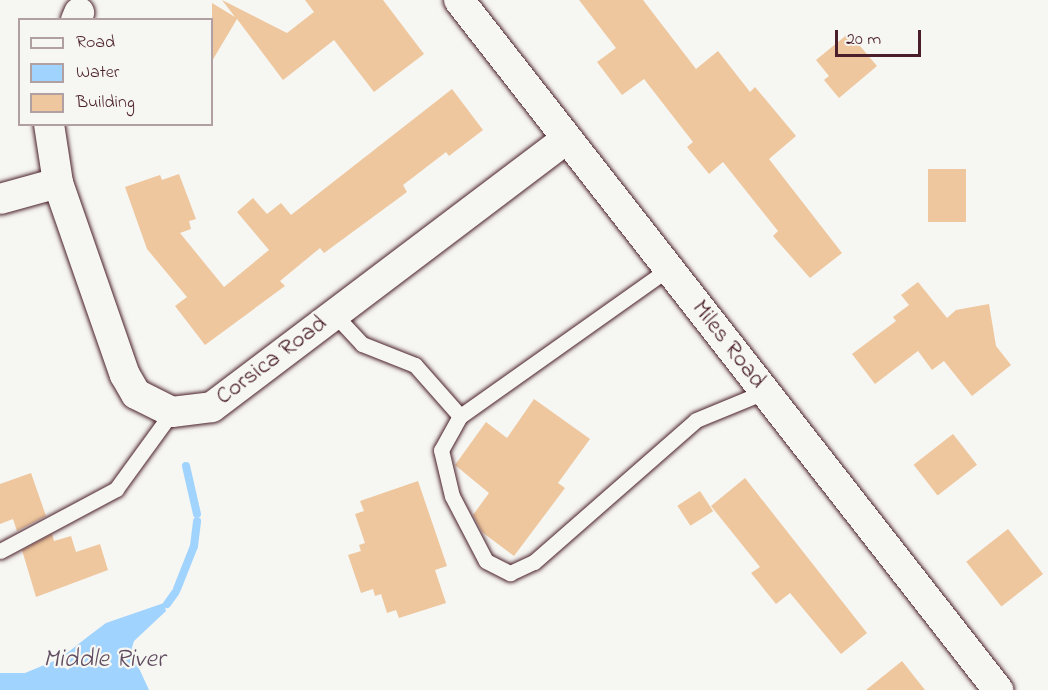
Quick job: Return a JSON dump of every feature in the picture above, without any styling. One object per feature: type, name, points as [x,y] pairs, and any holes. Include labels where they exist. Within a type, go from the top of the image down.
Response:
[{"type":"street","name":"Miles Road","points":[[459,0],[998,690]]},
{"type":"street","points":[[49,126],[57,183],[125,375],[136,394],[172,412]]},
{"type":"street","name":"Corsica Road","points":[[172,412],[212,407],[566,138]]},
{"type":"street","points":[[0,199],[57,183]]},
{"type":"lane","points":[[668,269],[460,416],[441,450],[452,495],[486,561],[510,573],[549,552],[696,420],[764,392]]},
{"type":"lane","points":[[335,315],[362,344],[415,365],[460,416]]},
{"type":"lane","points":[[0,551],[116,489],[172,412]]},
{"type":"water","name":"Middle River","points":[[164,603],[166,611],[134,641],[131,651],[149,690],[0,690],[0,673],[25,673],[54,661],[68,670],[72,664],[62,657],[106,623]]},
{"type":"building","points":[[222,0],[287,33],[314,12],[305,0],[383,0],[424,54],[374,92],[334,40],[283,80],[237,19],[213,59],[212,3],[235,17]]},
{"type":"building","points":[[579,0],[643,0],[696,69],[718,51],[750,92],[755,87],[796,136],[769,159],[842,253],[810,278],[773,236],[778,231],[723,162],[709,174],[687,147],[693,142],[644,79],[622,95],[597,62],[616,48]]},
{"type":"building","points":[[849,33],[877,66],[839,98],[824,80],[829,76],[816,60]]},
{"type":"building","points":[[452,89],[483,130],[449,156],[446,152],[403,185],[407,192],[324,253],[320,248],[280,281],[285,286],[205,345],[175,306],[187,297],[147,249],[125,187],[160,175],[162,180],[179,174],[196,219],[189,221],[191,229],[180,233],[224,287],[269,250],[237,212],[253,198],[267,214],[281,203],[291,215]]},
{"type":"building","points":[[928,169],[966,169],[966,222],[928,222]]},
{"type":"building","points":[[918,282],[947,318],[956,310],[989,304],[996,346],[1011,365],[972,396],[944,361],[932,370],[918,351],[875,384],[852,354],[896,321],[893,317],[909,305],[901,295]]},
{"type":"building","points":[[534,399],[590,439],[558,483],[565,488],[514,556],[482,532],[473,515],[489,493],[455,465],[486,422],[507,438]]},
{"type":"building","points":[[953,434],[977,465],[938,496],[914,465]]},
{"type":"building","points":[[31,473],[46,516],[17,531],[13,519],[0,524],[0,484]]},
{"type":"building","points":[[745,478],[867,633],[841,654],[790,593],[776,604],[751,573],[760,567],[711,506]]},
{"type":"building","points":[[418,481],[447,566],[435,570],[446,603],[399,618],[396,610],[387,613],[381,594],[375,596],[373,589],[361,593],[348,555],[361,551],[359,545],[365,543],[355,514],[364,511],[360,501]]},
{"type":"building","points":[[700,491],[713,511],[690,526],[677,506]]},
{"type":"building","points":[[1008,529],[1043,574],[1001,607],[966,562]]},
{"type":"building","points":[[52,534],[54,541],[71,536],[76,552],[100,544],[108,570],[36,597],[22,550]]},
{"type":"building","points":[[902,661],[925,690],[866,690]]},
{"type":"waterway","points":[[186,466],[197,514]]},
{"type":"waterway","points":[[177,589],[194,546],[197,521]]},
{"type":"waterway","points":[[167,604],[175,593]]}]
